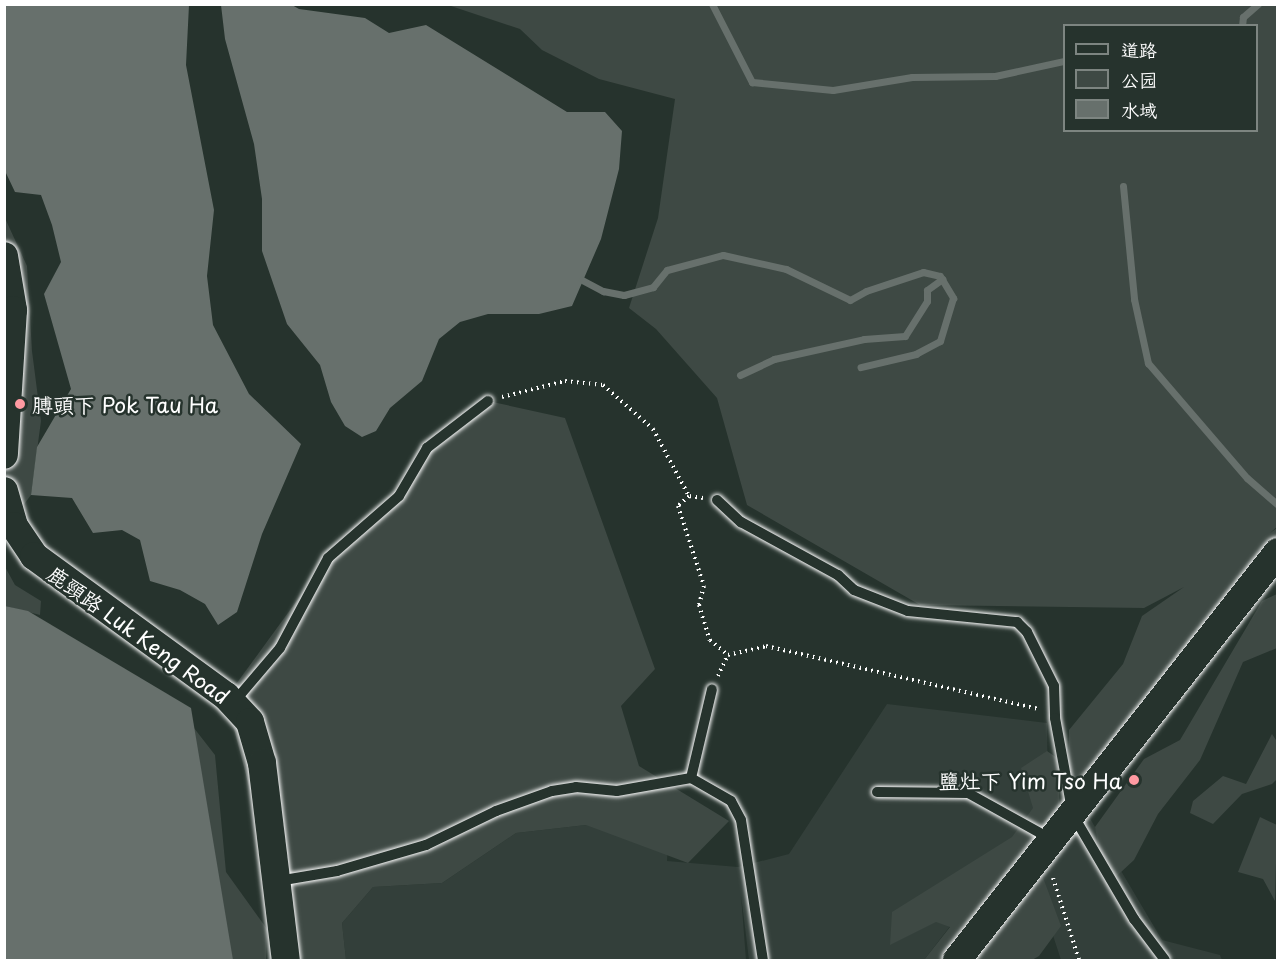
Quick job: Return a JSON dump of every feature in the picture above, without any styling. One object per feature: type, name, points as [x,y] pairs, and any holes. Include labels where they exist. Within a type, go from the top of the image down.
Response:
[{"type":"street","points":[[4,256],[13,310],[4,455]]},
{"type":"street","name":"鹿頸路 Luk Keng Road","points":[[4,491],[14,526],[34,556],[234,702],[250,722],[259,748],[286,960]]},
{"type":"street","points":[[957,960],[1049,846],[1221,620],[1278,552]]},
{"type":"lane","points":[[234,702],[280,648],[328,558],[399,496],[427,448],[488,401]]},
{"type":"lane","points":[[717,500],[741,522],[838,575],[854,590],[908,611],[1017,622],[1027,632],[1054,686],[1055,718],[1073,815],[1134,919],[1165,960]]},
{"type":"lane","points":[[691,778],[712,689]]},
{"type":"lane","points":[[276,881],[337,871],[426,845],[496,811],[552,791],[576,787],[617,790],[691,778],[731,801],[741,820],[763,960]]},
{"type":"lane","points":[[877,792],[968,793],[1049,846]]},
{"type":"path","points":[[488,401],[566,381],[603,385],[653,429],[688,496]]},
{"type":"path","points":[[688,496],[717,500]]},
{"type":"path","points":[[688,496],[678,506],[704,586],[699,605],[710,640],[728,655]]},
{"type":"path","points":[[728,655],[766,646],[1042,710],[1055,718]]},
{"type":"path","points":[[712,689],[728,655]]},
{"type":"path","points":[[1049,846],[1080,960]]},
{"type":"shaded area","points":[[887,704],[1047,723],[1048,799],[924,960],[749,960],[741,895],[746,960],[346,960],[342,923],[373,887],[442,883],[516,833],[586,825],[670,804],[667,861],[738,867],[789,854]]},
{"type":"shaded area","points":[[1085,810],[1162,940],[1220,955],[1222,960],[1061,960],[1035,880]]},
{"type":"green space","points":[[448,5],[1277,5],[1278,526],[1270,533],[1277,528],[1277,564],[1102,784],[1068,785],[1069,730],[1123,664],[1142,616],[1184,587],[1144,608],[920,605],[747,505],[717,398],[656,329],[629,308],[658,218],[675,99],[599,79],[542,50],[520,29]]},
{"type":"green space","points":[[4,216],[27,266],[32,351],[41,421],[31,495],[13,519],[4,523]]},
{"type":"green space","points":[[488,401],[565,418],[655,669],[621,706],[639,766],[729,821],[688,863],[586,825],[516,833],[442,883],[373,887],[342,923],[346,960],[287,960],[273,878],[234,729],[220,706],[328,558],[399,496],[436,441]]},
{"type":"green space","points":[[4,565],[15,585],[41,601],[40,615],[5,606]]},
{"type":"green space","points":[[1277,594],[1277,648],[1243,662],[1200,760],[1158,814],[1134,860],[1106,886],[1095,827],[1144,759],[1180,740],[1262,601]]},
{"type":"green space","points":[[187,719],[215,755],[226,872],[267,929],[266,960],[231,960]]},
{"type":"green space","points":[[1272,734],[1278,743],[1277,779],[1272,784],[1242,794],[1213,824],[1190,813],[1193,801],[1223,776],[1246,784]]},
{"type":"green space","points":[[1047,751],[1057,758],[1060,810],[1041,872],[1061,926],[1039,956],[1032,960],[924,960],[950,927],[936,922],[890,945],[892,912],[1012,837],[1033,808],[1021,768]]},
{"type":"green space","points":[[1260,817],[1277,825],[1275,901],[1263,879],[1238,872]]},
{"type":"water","points":[[5,4],[189,5],[186,65],[214,210],[207,276],[213,325],[249,394],[301,444],[262,534],[237,612],[218,625],[205,604],[180,590],[150,581],[140,540],[122,530],[93,533],[72,498],[31,495],[37,447],[71,389],[44,294],[61,262],[52,225],[41,195],[15,192],[5,171]]},
{"type":"water","points":[[221,5],[292,5],[299,9],[365,18],[389,33],[426,25],[567,112],[605,112],[622,131],[619,169],[601,239],[572,306],[539,314],[488,314],[460,322],[439,339],[422,381],[390,408],[376,431],[362,437],[345,426],[331,402],[320,365],[287,324],[262,251],[262,199],[254,144],[225,39]]},
{"type":"water","points":[[5,606],[28,611],[191,708],[233,960],[5,960]]},
{"type":"waterway","points":[[712,4],[752,82],[833,90],[912,77],[995,76],[1063,61]]},
{"type":"waterway","points":[[1242,24],[1243,17],[1258,4]]},
{"type":"waterway","points":[[1123,186],[1134,299],[1148,363],[1247,478],[1278,505]]},
{"type":"waterway","points":[[582,280],[603,291],[624,295],[653,287],[667,270],[723,255],[786,269],[850,300],[866,291],[923,272],[940,276],[953,298],[940,341],[916,354],[861,367]]},
{"type":"waterway","points":[[740,375],[774,359],[864,339],[905,336],[927,301],[927,290],[942,279]]},
{"type":"place","name":"膊頭下 Pok Tau Ha","points":[[20,404]]},
{"type":"place","name":"鹽灶下 Yim Tso Ha","points":[[1134,780]]}]
